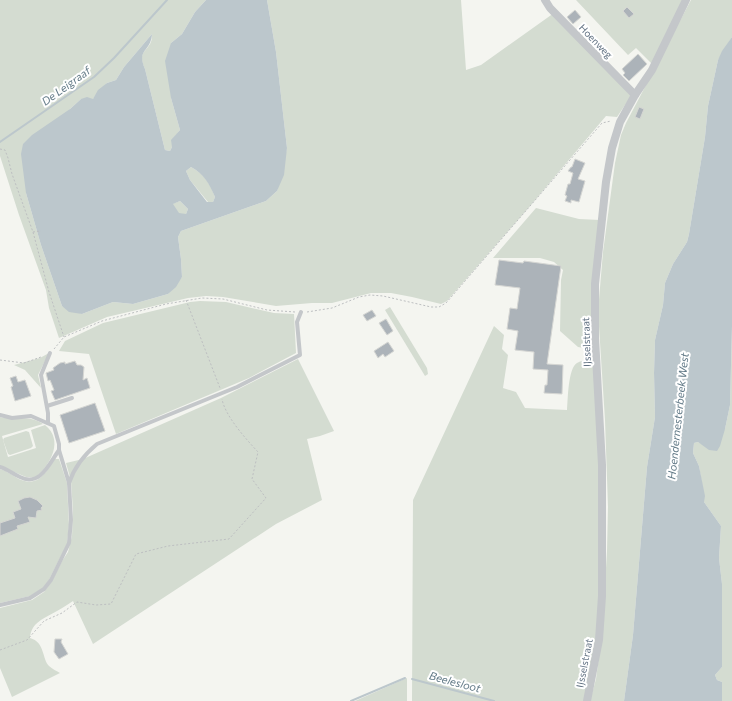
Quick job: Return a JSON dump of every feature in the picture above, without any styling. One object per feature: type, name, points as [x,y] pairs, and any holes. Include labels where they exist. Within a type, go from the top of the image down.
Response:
[{"type":"street","name":"Hoenweg","points":[[545,0],[550,8],[635,95]]},
{"type":"street","name":"IJsselstraat","points":[[587,701],[600,640],[602,596],[602,465],[595,338],[595,284],[606,182],[612,148],[620,122],[635,95],[652,70],[686,0]]},
{"type":"lane","points":[[69,483],[77,466],[92,448],[98,444],[221,393],[300,355],[297,322],[301,312]]},
{"type":"lane","points":[[48,423],[47,406],[41,375],[50,353]]},
{"type":"lane","points":[[47,406],[72,398]]},
{"type":"lane","points":[[0,415],[12,418],[29,415],[54,426],[59,444],[59,450],[69,483],[71,520],[70,540],[67,549],[51,580],[44,589],[34,596],[0,605]]},
{"type":"lane","points":[[0,467],[22,478],[35,479],[42,473],[59,450]]},
{"type":"path","points":[[0,360],[24,363],[33,361],[50,353],[64,337],[102,321],[166,304],[202,298],[223,299],[267,310],[301,312],[328,309],[370,295],[383,296],[431,307],[439,307],[445,304],[602,123],[612,121],[620,122]]},
{"type":"path","points":[[0,149],[5,150],[8,158],[12,174],[33,232],[64,337]]},
{"type":"path","points":[[33,232],[40,231]]},
{"type":"path","points":[[0,650],[27,640],[44,621],[62,613],[77,602],[96,605],[111,604],[136,554],[168,546],[229,539],[266,498],[252,479],[258,452],[243,436],[223,406],[221,393],[186,300]]},
{"type":"shaded area","points":[[0,0],[206,0],[195,12],[182,34],[171,43],[171,98],[180,130],[172,140],[172,147],[170,151],[165,150],[142,62],[143,53],[152,40],[152,34],[124,67],[116,80],[107,83],[93,99],[81,99],[70,109],[26,193],[41,245],[62,306],[82,314],[113,302],[133,304],[168,294],[182,277],[178,237],[181,231],[266,201],[277,191],[287,148],[276,52],[267,0],[461,0],[466,70],[481,65],[554,13],[631,96],[617,117],[606,116],[447,301],[441,304],[391,293],[371,293],[332,303],[276,306],[223,297],[206,296],[188,298],[107,317],[59,338],[49,308],[46,290],[0,156]]},
{"type":"shaded area","points":[[576,0],[685,0],[653,65],[636,48],[628,55]]},
{"type":"shaded area","points":[[691,0],[732,0],[732,37],[718,60],[708,106],[705,137],[689,234],[687,242],[673,264],[665,283],[663,305],[655,340],[655,417],[647,467],[633,635],[624,701],[590,701],[596,679],[602,635],[608,507],[605,420],[598,311],[603,252],[615,163],[621,135],[626,123]]},
{"type":"shaded area","points":[[191,167],[200,173],[208,183],[215,197],[213,202],[208,202],[190,180],[186,171]]},
{"type":"shaded area","points":[[180,201],[188,209],[186,214],[179,214],[172,204]]},
{"type":"shaded area","points":[[536,208],[579,219],[600,220],[595,350],[578,347],[560,331],[561,280],[563,270],[554,262],[540,258],[493,258]]},
{"type":"shaded area","points":[[190,302],[226,302],[274,313],[294,314],[296,353],[249,378],[116,434],[89,354],[59,351],[65,341],[103,323]]},
{"type":"shaded area","points":[[390,307],[427,368],[428,374],[425,376],[385,310]]},
{"type":"shaded area","points":[[494,326],[504,335],[502,349],[508,355],[503,388],[516,392],[525,408],[567,410],[570,377],[574,366],[582,361],[596,360],[601,437],[598,632],[584,701],[412,701],[413,500]]},
{"type":"shaded area","points":[[732,326],[732,701],[722,701],[722,682],[717,680],[715,675],[722,667],[722,584],[719,558],[721,526],[704,502],[699,466],[693,453],[694,443],[698,442],[702,444],[725,429],[730,405]]},
{"type":"shaded area","points":[[49,353],[38,375],[41,388],[25,370],[14,365],[40,358]]},
{"type":"shaded area","points":[[298,359],[334,431],[307,439],[322,500],[276,524],[93,644],[73,601],[43,618],[33,628],[30,638],[35,640],[41,647],[49,666],[60,673],[12,697],[0,668],[0,608],[32,600],[44,592],[52,581],[68,552],[72,536],[73,511],[71,481],[66,463],[83,459],[221,398]]},
{"type":"shaded area","points":[[0,417],[27,418],[43,424],[2,436],[8,457],[36,448],[31,430],[45,425],[51,431],[54,438],[53,452],[46,466],[36,477],[26,477],[0,466]]},
{"type":"shaded area","points":[[26,431],[29,432],[33,446],[10,455],[8,454],[3,440],[4,438]]},
{"type":"shaded area","points":[[55,459],[59,459],[67,483],[69,525],[67,544],[49,580],[43,588],[30,596],[0,603],[0,469],[24,481],[36,481],[44,474]]},
{"type":"shaded area","points":[[407,678],[407,701],[355,701]]},
{"type":"water","points":[[206,0],[267,0],[276,52],[287,148],[284,175],[277,191],[266,201],[181,231],[178,237],[182,277],[176,287],[168,294],[133,304],[113,302],[82,314],[69,312],[62,306],[41,245],[26,193],[21,154],[23,144],[32,135],[70,109],[81,99],[87,97],[93,99],[98,90],[107,83],[116,80],[124,67],[152,34],[151,40],[142,58],[165,150],[170,151],[172,147],[171,140],[180,130],[171,98],[165,61],[171,43],[182,34],[195,12]],"holes":[[[191,167],[203,176],[208,183],[215,197],[213,202],[207,202],[190,180],[186,171]],[[180,201],[188,209],[186,214],[179,213],[173,204]]]},
{"type":"water","name":"Hoendernesterbeek West","points":[[732,37],[732,326],[730,405],[725,429],[717,451],[709,450],[698,442],[694,443],[693,453],[699,466],[705,496],[704,502],[721,526],[719,558],[722,584],[722,667],[715,675],[717,680],[722,682],[722,701],[624,701],[633,635],[647,467],[655,417],[655,340],[663,305],[665,283],[673,264],[687,242],[689,234],[705,137],[708,106],[718,60],[722,51]]},
{"type":"building","points":[[627,7],[634,14],[629,18],[623,11]]},
{"type":"building","points":[[575,10],[581,17],[573,24],[567,17]]},
{"type":"building","points":[[638,54],[647,64],[629,81],[623,75],[625,73],[622,69]]},
{"type":"building","points":[[639,107],[644,109],[640,119],[635,117]]},
{"type":"building","points":[[575,159],[585,163],[578,179],[585,181],[579,202],[571,200],[571,203],[565,201],[567,196],[565,195],[573,173],[568,171],[572,167]]},
{"type":"building","points":[[499,260],[523,263],[524,261],[561,266],[547,364],[563,365],[562,394],[544,393],[545,385],[547,385],[548,370],[533,369],[534,352],[515,350],[518,331],[507,329],[510,308],[517,309],[520,288],[495,285]]},
{"type":"building","points":[[372,310],[376,316],[367,321],[363,315]]},
{"type":"building","points":[[386,319],[393,331],[387,335],[379,323]]},
{"type":"building","points":[[388,342],[394,351],[385,357],[383,354],[378,358],[374,351]]},
{"type":"building","points":[[75,361],[77,365],[84,367],[83,380],[87,378],[90,388],[55,400],[51,391],[54,390],[50,380],[48,381],[46,373],[54,370],[53,368],[60,363],[65,362],[65,364]]},
{"type":"building","points":[[16,376],[18,382],[25,380],[31,396],[15,401],[11,387],[13,386],[10,378]]},
{"type":"building","points":[[95,403],[105,431],[69,443],[60,415]]},
{"type":"building","points":[[30,497],[37,500],[43,506],[41,508],[42,510],[37,511],[36,518],[28,517],[30,522],[17,526],[18,529],[0,536],[0,523],[15,518],[13,512],[21,509],[18,501]]},
{"type":"building","points":[[55,639],[62,639],[61,642],[68,654],[59,659],[54,652]]},
{"type":"waterway","name":"De Leigraaf","points":[[0,142],[94,77],[114,58],[167,0]]},
{"type":"waterway","name":"Beelesloot","points":[[351,701],[405,678]]},
{"type":"waterway","name":"Beelesloot","points":[[412,679],[494,701]]}]
